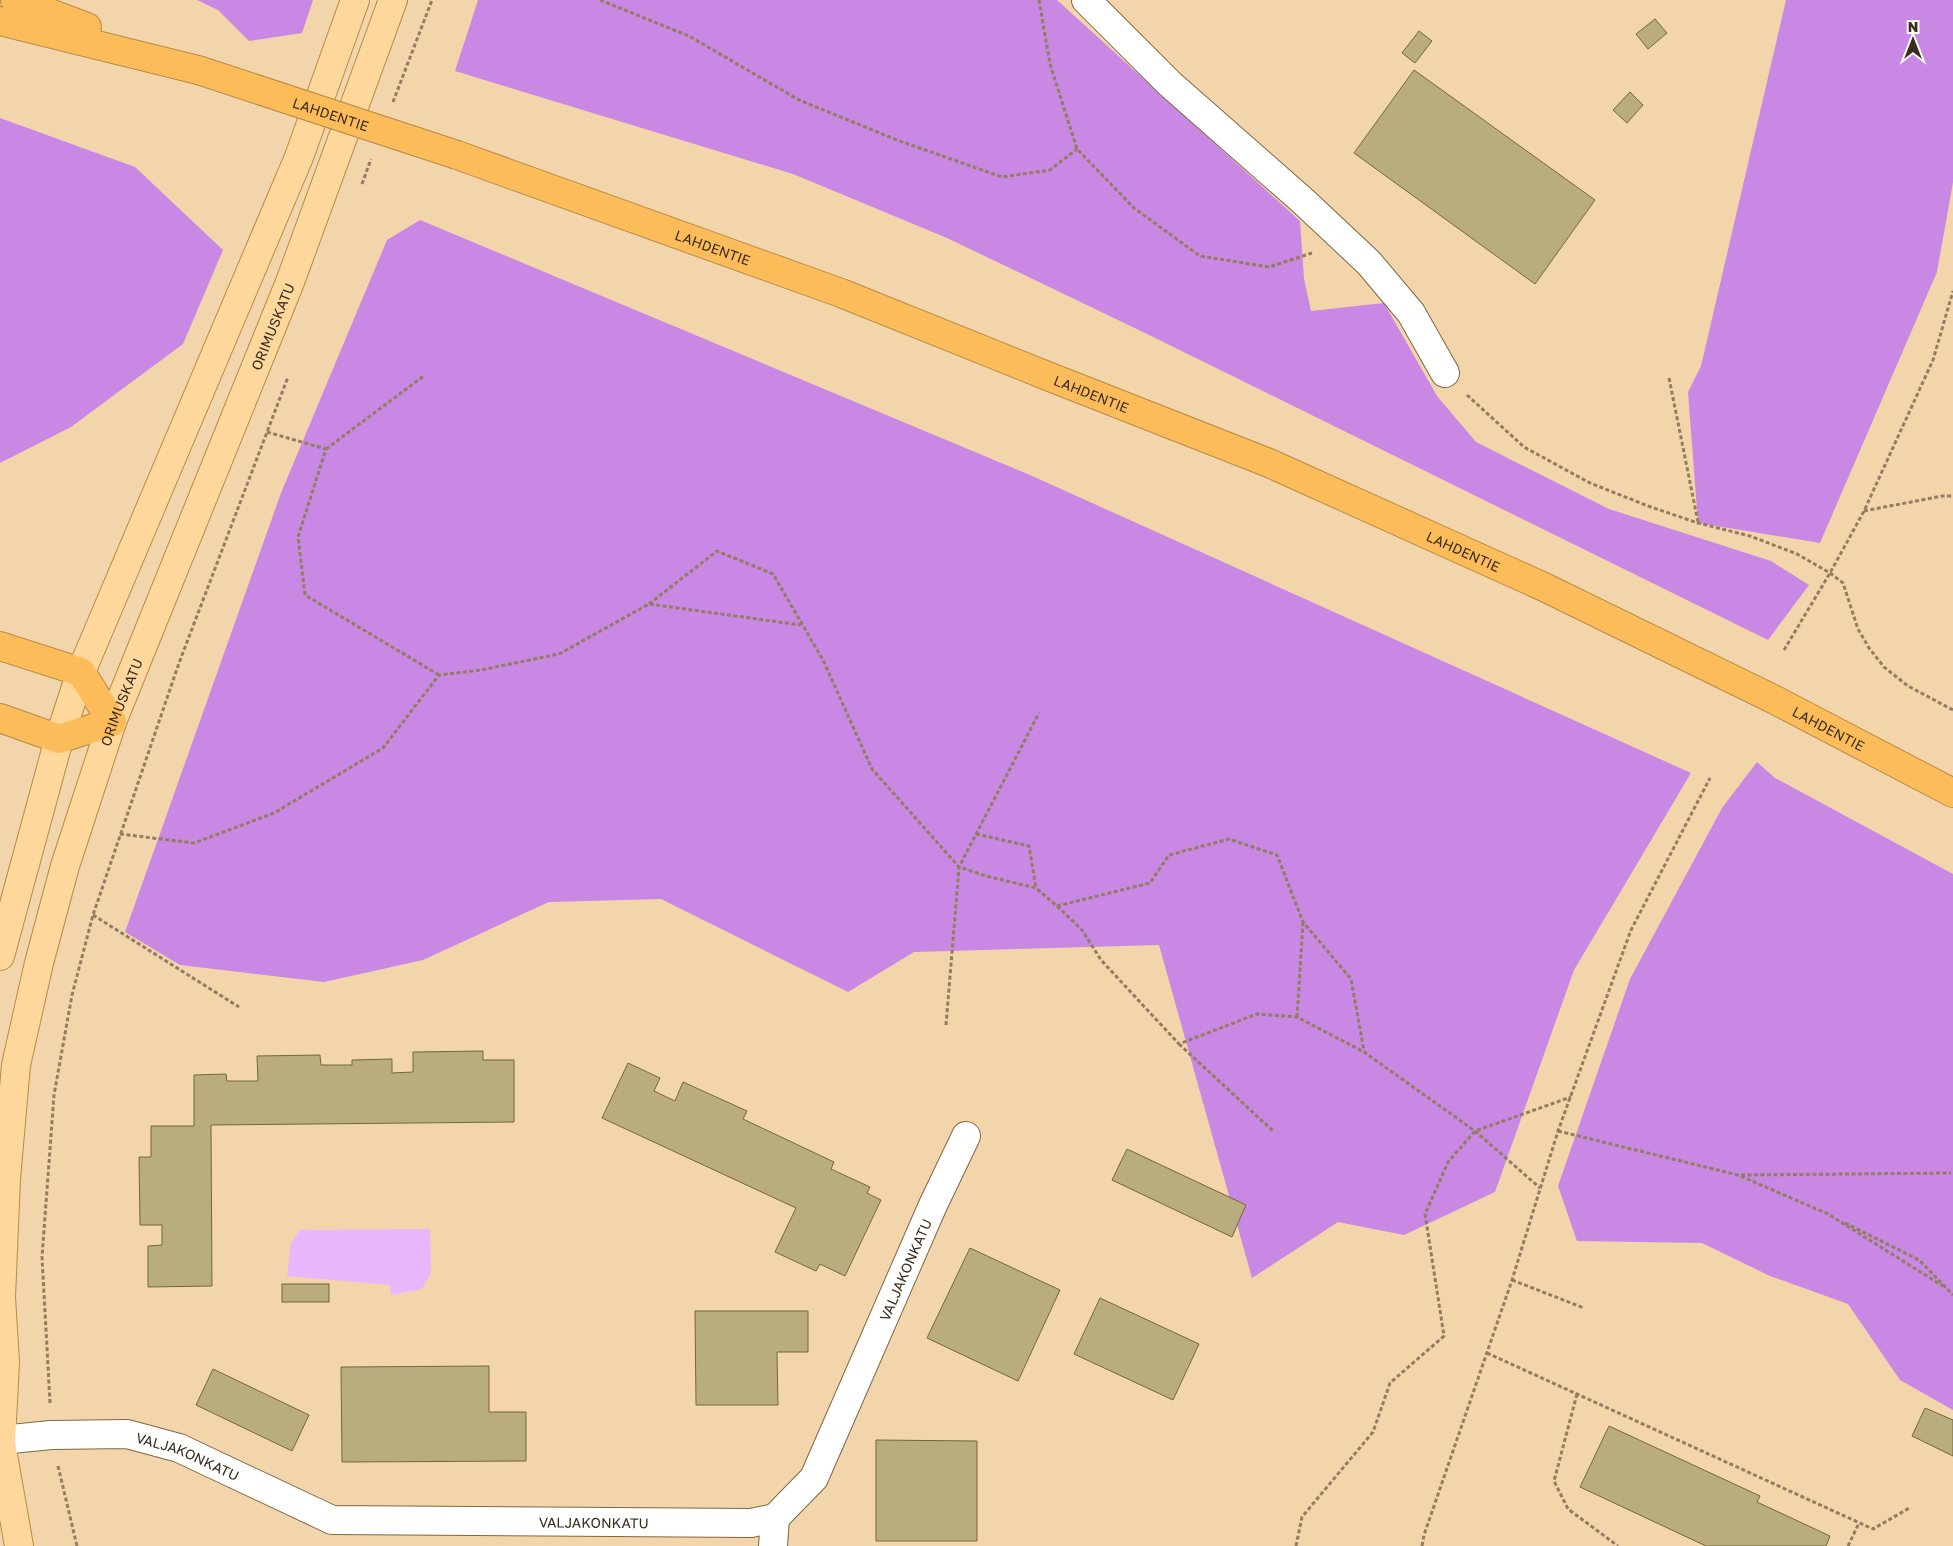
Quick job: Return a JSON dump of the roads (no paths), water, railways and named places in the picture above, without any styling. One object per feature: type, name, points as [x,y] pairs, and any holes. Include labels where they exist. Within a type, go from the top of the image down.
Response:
[{"type":"highway","name":"LAHDENTIE","points":[[15,0],[198,70],[457,155],[842,293],[1269,463],[1544,587],[1775,700],[1953,793]]},
{"type":"highway","name":"LAHDENTIE","points":[[0,21],[198,70]]},
{"type":"highway","points":[[0,646],[82,672],[112,722],[59,739],[0,718]]},
{"type":"main road","points":[[0,956],[59,739],[82,672],[299,157],[355,0]]},
{"type":"main road","name":"ORIMUSKATU","points":[[19,1546],[0,1439],[5,1362],[1,1297],[6,1179],[16,1065],[39,963],[63,875],[112,722],[290,282],[393,0]]},
{"type":"street","points":[[1086,0],[1170,84],[1369,263],[1411,313],[1445,373]]},
{"type":"street","name":"VALJAKONKATU","points":[[0,1439],[51,1435],[128,1434],[179,1448],[332,1520],[751,1523],[775,1518],[814,1478],[929,1214],[966,1136]]},
{"type":"street","points":[[773,1546],[775,1518]]}]
